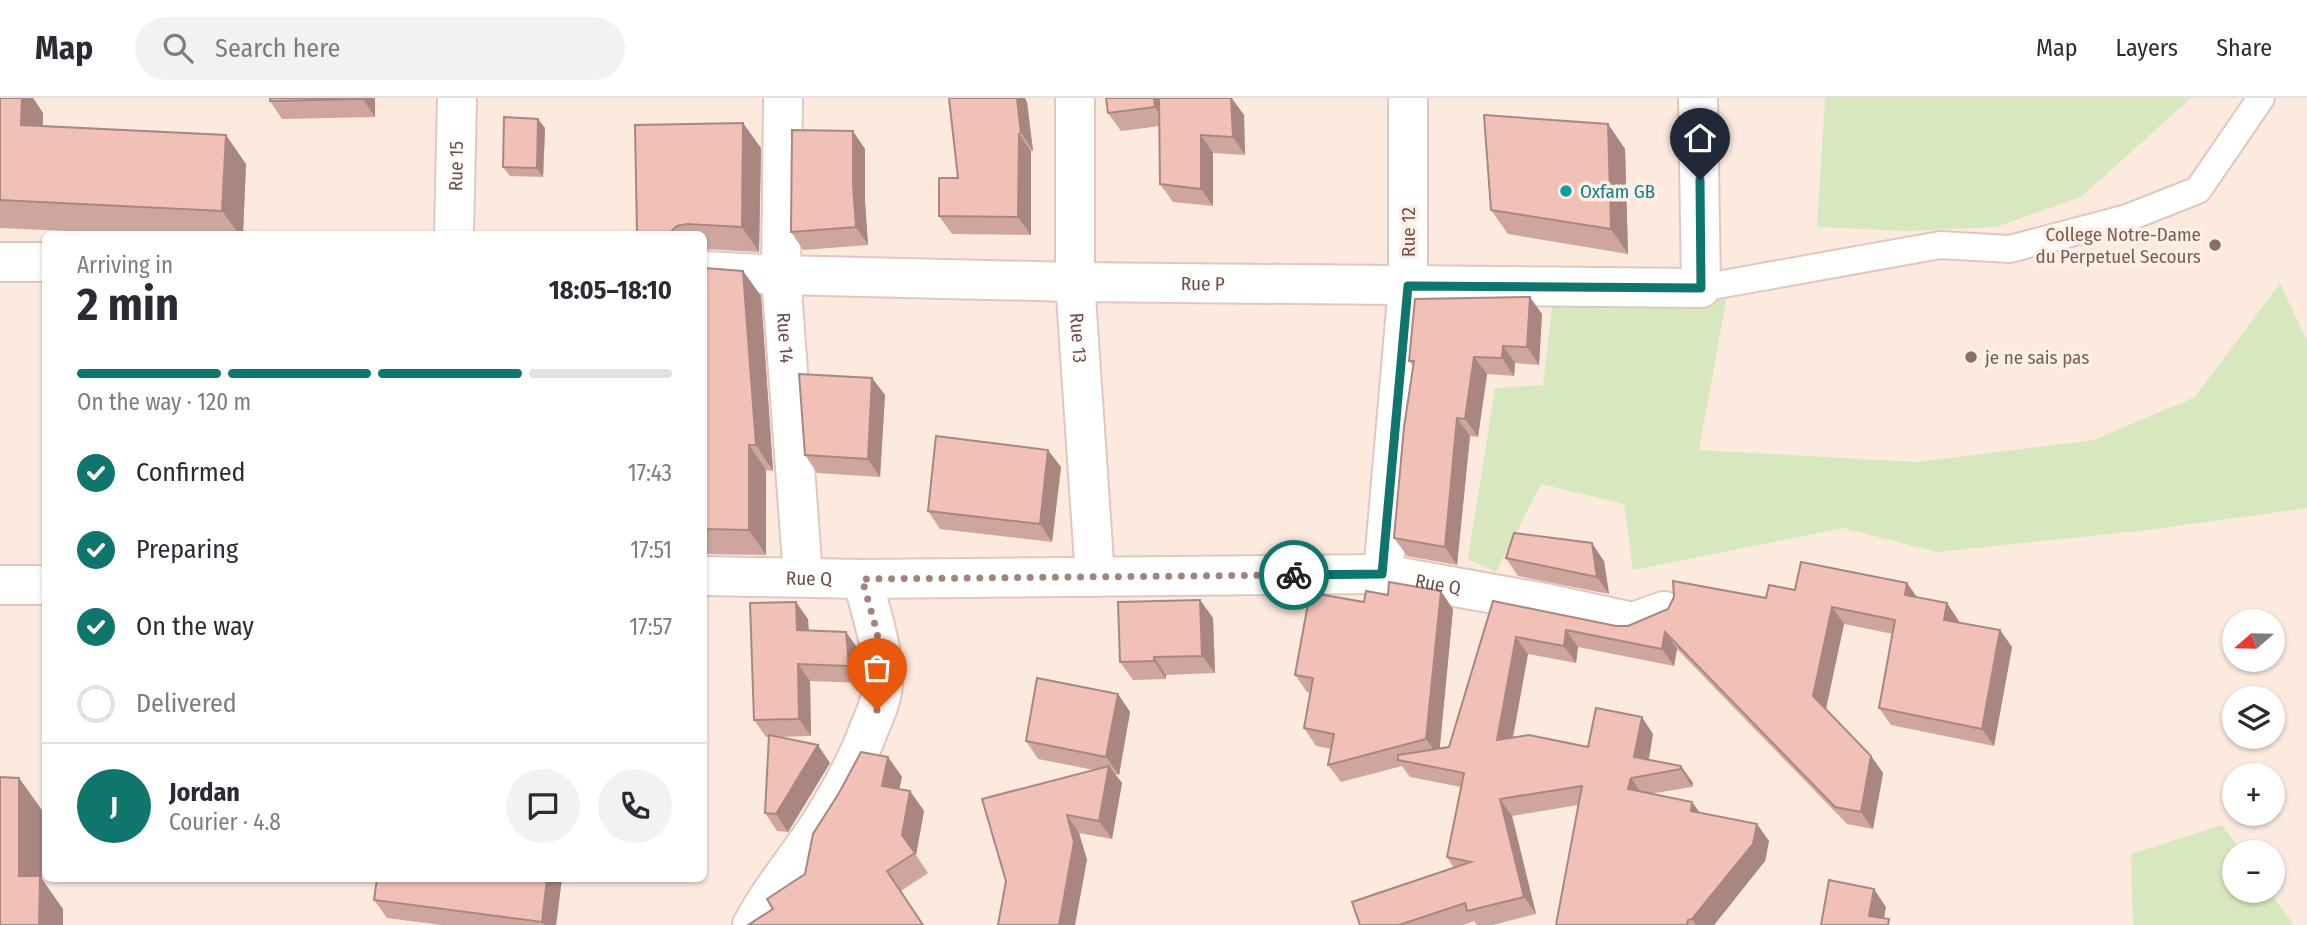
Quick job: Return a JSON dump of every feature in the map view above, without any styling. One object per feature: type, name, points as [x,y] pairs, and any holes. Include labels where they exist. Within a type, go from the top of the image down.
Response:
[{"type":"street","name":"Rue 15","points":[[454,231],[457,98]]},
{"type":"street","name":"Rue 14","points":[[783,98],[781,275],[803,577]]},
{"type":"street","name":"Rue 13","points":[[1075,98],[1075,282],[1095,577]]},
{"type":"street","name":"Rue 12","points":[[1382,574],[1408,286],[1408,98]]},
{"type":"street","points":[[1698,98],[1701,288]]},
{"type":"street","points":[[0,262],[42,262]]},
{"type":"street","name":"Rue P","points":[[707,271],[1075,282],[1701,288]]},
{"type":"street","name":"Rue Q","points":[[707,576],[862,579],[1382,574],[1633,622],[1664,611]]},
{"type":"street","points":[[752,925],[761,907],[820,824],[860,754],[877,710],[883,684],[876,631],[862,579]]},
{"type":"street","points":[[0,585],[42,585]]},
{"type":"lane","points":[[1701,288],[1940,246],[2010,249],[2127,218],[2198,190],[2260,98]]},
{"type":"green space","points":[[1825,98],[2191,98],[2081,197],[1996,227],[1909,231],[1817,227]]},
{"type":"green space","points":[[2280,283],[2307,341],[2307,508],[2148,530],[1937,552],[1843,528],[1633,570],[1624,504],[1541,484],[1496,572],[1468,559],[1495,388],[1543,385],[1553,300],[1727,296],[1699,450],[1917,462],[2094,440],[2195,397]]},
{"type":"green space","points":[[2222,825],[2233,840],[2222,840],[2222,903],[2278,903],[2294,925],[2133,925],[2131,854]]},
{"type":"building","points":[[0,98],[22,98],[21,125],[226,135],[222,211],[0,200]]},
{"type":"building","points":[[270,98],[363,98],[363,99],[270,101]]},
{"type":"building","points":[[949,98],[1017,98],[1021,133],[1018,217],[939,216],[939,178],[958,178]]},
{"type":"building","points":[[1106,98],[1154,98],[1155,107],[1108,113]]},
{"type":"building","points":[[1159,98],[1231,98],[1233,137],[1201,135],[1201,189],[1160,184]]},
{"type":"building","name":"Oxfam GB","points":[[1484,115],[1608,124],[1611,229],[1491,210]]},
{"type":"building","points":[[504,117],[538,119],[537,168],[503,167]]},
{"type":"building","points":[[743,123],[742,227],[687,224],[677,226],[671,231],[637,231],[635,125]]},
{"type":"building","points":[[792,130],[853,131],[856,227],[791,232]]},
{"type":"building","points":[[707,268],[743,271],[756,445],[749,445],[749,530],[707,529]]},
{"type":"building","points":[[1530,297],[1527,347],[1503,346],[1502,358],[1474,357],[1465,419],[1457,418],[1445,547],[1394,538],[1404,427],[1414,361],[1409,361],[1415,299]]},
{"type":"building","points":[[799,374],[872,378],[868,459],[805,455]]},
{"type":"building","points":[[936,436],[1048,450],[1040,524],[928,511]]},
{"type":"building","points":[[1514,533],[1592,543],[1597,577],[1506,558]]},
{"type":"building","points":[[1801,562],[1907,583],[1905,595],[1947,603],[1944,620],[2000,630],[1982,729],[1879,708],[1895,620],[1832,607],[1813,696],[1871,756],[1861,812],[1835,807],[1665,632],[1662,649],[1566,630],[1564,646],[1516,637],[1497,740],[1529,735],[1588,747],[1596,708],[1642,717],[1634,757],[1681,766],[1681,769],[1631,778],[1628,789],[1692,802],[1691,811],[1757,824],[1753,844],[1692,919],[1688,920],[1687,925],[1556,925],[1582,786],[1500,799],[1524,897],[1467,911],[1465,903],[1399,925],[1360,925],[1352,902],[1471,862],[1447,857],[1464,773],[1398,760],[1398,755],[1449,747],[1493,601],[1616,626],[1628,626],[1668,609],[1674,597],[1673,581],[1766,598],[1769,585],[1795,590]]},
{"type":"building","points":[[1389,582],[1441,591],[1426,739],[1328,765],[1334,734],[1304,728],[1313,678],[1295,675],[1309,598],[1317,599],[1318,594],[1364,602],[1366,591],[1388,595]]},
{"type":"building","points":[[1200,600],[1202,656],[1154,657],[1154,661],[1120,662],[1118,602]]},
{"type":"building","points":[[796,602],[797,630],[846,632],[849,666],[798,664],[799,719],[754,720],[750,603]]},
{"type":"building","points":[[1037,678],[1118,694],[1106,757],[1026,741]]},
{"type":"building","points":[[769,735],[818,745],[776,814],[765,813]]},
{"type":"building","points":[[861,752],[888,757],[882,786],[910,791],[902,835],[915,853],[887,871],[923,925],[748,925],[773,909],[767,899],[805,874],[813,834]]},
{"type":"building","points":[[1109,766],[1099,821],[1067,815],[1074,842],[1059,925],[998,925],[1006,881],[982,799]]},
{"type":"building","points":[[0,777],[19,778],[19,876],[40,876],[39,925],[0,925]]},
{"type":"building","points":[[1829,880],[1874,889],[1869,916],[1889,919],[1888,925],[1821,925]]},
{"type":"building","points":[[376,882],[547,882],[542,922],[374,900]]},
{"type":"way so far","points":[[877,710],[883,684],[876,631],[862,579],[1294,575]]},
{"type":"place","name":"Oxfam GB","points":[[1566,191]]},
{"type":"place","name":"College Notre-Dame du Perpetuel Secours","points":[[2215,245]]},
{"type":"place","name":"je ne sais pas","points":[[1971,357]]},
{"type":"route","points":[[1294,575],[1382,574],[1408,286],[1701,288],[1700,180]]}]
